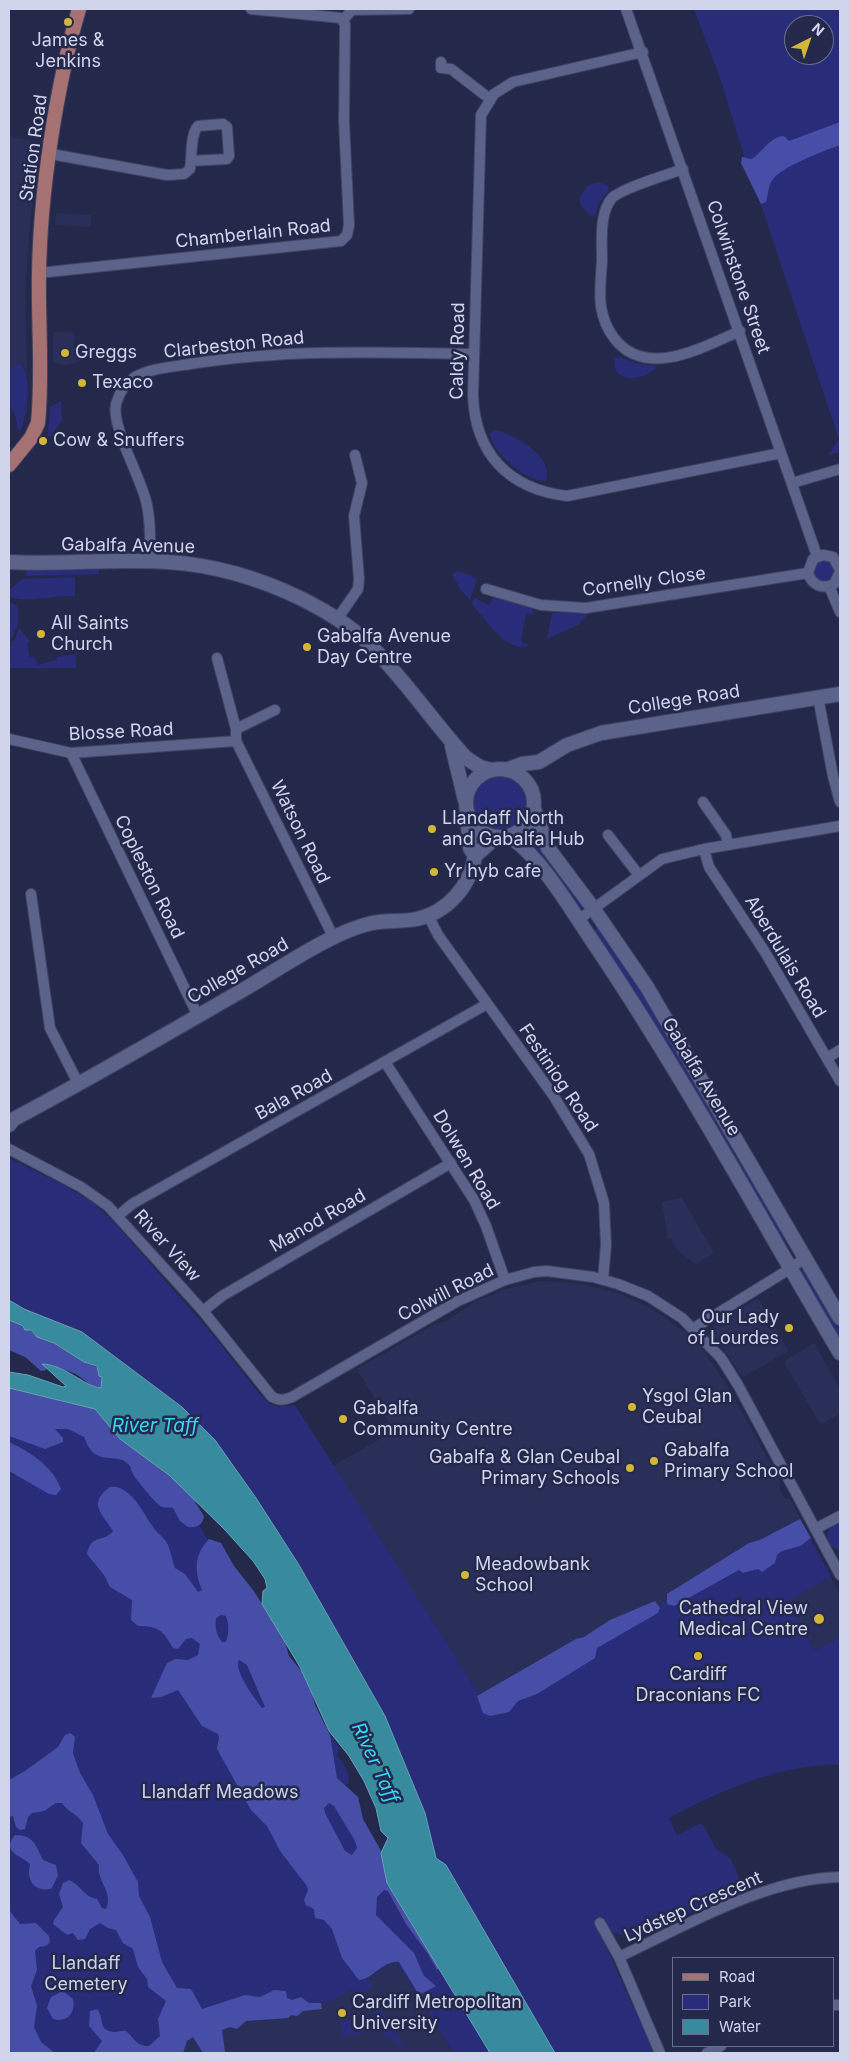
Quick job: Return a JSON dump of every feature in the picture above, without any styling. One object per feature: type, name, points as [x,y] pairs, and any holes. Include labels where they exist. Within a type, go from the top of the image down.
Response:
[{"type":"main road","name":"Station Road","points":[[9,465],[31,438],[38,423],[39,273],[51,154],[64,74],[80,9]]},
{"type":"street","points":[[251,9],[344,22],[352,10],[409,9]]},
{"type":"street","name":"Colwinstone Street","points":[[626,9],[817,556]]},
{"type":"street","name":"Chamberlain Road","points":[[39,273],[341,240],[344,238],[348,225],[344,121],[344,22]]},
{"type":"street","name":"Caldy Road","points":[[642,52],[513,82],[490,99],[479,122],[474,354],[474,409],[476,427],[483,444],[504,471],[537,490],[554,495],[575,495],[781,453]]},
{"type":"street","points":[[441,62],[441,68],[451,70],[490,99]]},
{"type":"street","points":[[51,154],[166,175],[188,172],[194,130],[198,126],[223,124],[227,127],[230,156],[227,158],[191,161]]},
{"type":"street","points":[[682,169],[619,193],[608,204],[603,228],[601,299],[603,318],[622,348],[634,355],[646,358],[672,357],[740,331]]},
{"type":"street","name":"Clarbeston Road","points":[[150,562],[146,503],[116,419],[115,410],[120,394],[136,377],[158,369],[195,363],[277,355],[344,353],[474,354]]},
{"type":"street","points":[[338,618],[358,589],[359,579],[354,516],[362,483],[355,455]]},
{"type":"street","points":[[792,483],[840,469]]},
{"type":"street","points":[[817,556],[833,557],[840,569],[837,580],[829,586],[818,586],[808,573],[810,563],[817,556]]},
{"type":"street","name":"Gabalfa Avenue","points":[[9,562],[38,564],[150,562],[213,568],[249,577],[290,594],[338,618],[381,657],[452,743],[472,763],[491,770]]},
{"type":"street","name":"Cornelly Close","points":[[486,589],[541,605],[586,608],[808,573]]},
{"type":"street","points":[[829,586],[840,612]]},
{"type":"street","points":[[217,658],[236,729],[236,741]]},
{"type":"street","name":"College Road","points":[[506,770],[522,764],[539,762],[567,745],[601,733],[840,694]]},
{"type":"street","points":[[818,697],[833,776],[840,802]]},
{"type":"street","points":[[236,729],[275,710]]},
{"type":"street","name":"Blosse Road","points":[[9,738],[71,753],[236,741]]},
{"type":"street","name":"Watson Road","points":[[236,741],[334,938]]},
{"type":"street","name":"Gabalfa Avenue","points":[[452,743],[466,808]]},
{"type":"street","name":"Copleston Road","points":[[71,753],[198,1016]]},
{"type":"street","points":[[532,792],[526,782],[516,773],[506,770],[491,770],[474,781],[468,791],[466,808],[470,848],[475,856],[502,837],[525,827],[534,810],[532,792],[539,762]]},
{"type":"street","points":[[703,802],[726,835],[728,845]]},
{"type":"street","points":[[466,808],[478,830],[502,837]]},
{"type":"street","name":"Gabalfa Avenue","points":[[534,810],[548,848],[593,908],[647,986],[840,1318]]},
{"type":"street","points":[[578,920],[638,874],[662,859],[704,849],[840,826]]},
{"type":"street","points":[[608,835],[638,874]]},
{"type":"street","name":"Gabalfa Avenue","points":[[502,837],[522,845],[578,920],[668,1057],[840,1353]]},
{"type":"street","name":"Aberdulais Road","points":[[704,849],[709,866],[765,952],[840,1081]]},
{"type":"street","name":"College Road","points":[[9,1125],[14,1119],[79,1085],[334,938],[374,922],[409,920],[428,915],[452,899],[464,888],[471,874],[475,856]]},
{"type":"street","points":[[31,894],[50,1028],[79,1085]]},
{"type":"street","name":"Festiniog Road","points":[[428,915],[438,935],[553,1095],[589,1154],[604,1203],[606,1245],[603,1279]]},
{"type":"street","name":"Bala Road","points":[[118,1216],[132,1204],[487,1004]]},
{"type":"street","points":[[827,1058],[840,1050]]},
{"type":"street","name":"Dolwen Road","points":[[386,1062],[452,1162],[474,1200],[486,1226],[505,1280]]},
{"type":"street","name":"River View","points":[[9,1149],[81,1187],[118,1216],[203,1311],[272,1397]]},
{"type":"street","name":"Manod Road","points":[[203,1311],[222,1296],[452,1162]]},
{"type":"street","points":[[694,1328],[792,1268],[804,1258]]},
{"type":"street","name":"Colwill Road","points":[[272,1397],[283,1400],[292,1397],[458,1301],[505,1280],[534,1272],[547,1271],[603,1279],[648,1296],[694,1328],[721,1358],[738,1384],[815,1529],[837,1561],[840,1575]]},
{"type":"street","points":[[815,1529],[840,1516]]},
{"type":"street","name":"Lydstep Crescent","points":[[619,1957],[757,1894],[810,1880],[840,1877]]},
{"type":"street","points":[[600,1923],[619,1957],[660,2053]]},
{"type":"street","points":[[707,2053],[719,2047]]},
{"type":"shaded area","points":[[840,122],[840,145],[792,165],[776,176],[769,187],[766,202],[761,204],[741,163],[742,157],[754,158],[769,143],[779,137],[784,136],[789,141]]},
{"type":"shaded area","points":[[9,137],[42,142],[36,163],[29,236],[25,298],[27,370],[21,363],[11,370],[9,365]]},
{"type":"shaded area","points":[[56,213],[91,215],[91,227],[55,225]]},
{"type":"shaded area","points":[[72,331],[76,339],[74,340],[74,347],[81,361],[66,365],[53,363],[53,332]]},
{"type":"shaded area","points":[[682,1198],[714,1253],[696,1264],[676,1249],[671,1239],[668,1239],[662,1202]]},
{"type":"shaded area","name":"Gabalfa & Glan Ceubal Primary Schools","points":[[540,1281],[576,1283],[618,1293],[654,1310],[687,1334],[703,1350],[725,1382],[780,1481],[779,1489],[784,1498],[790,1499],[803,1524],[484,1702],[333,1466],[394,1431],[357,1369],[437,1323],[445,1322],[475,1302],[503,1290]]},
{"type":"shaded area","points":[[758,1298],[789,1351],[743,1377],[714,1336],[714,1327]]},
{"type":"shaded area","points":[[9,1320],[30,1330],[37,1337],[54,1343],[84,1362],[97,1367],[99,1376],[102,1377],[101,1388],[92,1386],[76,1374],[48,1364],[46,1370],[41,1371],[25,1357],[9,1350]]},
{"type":"shaded area","points":[[814,1343],[840,1389],[840,1413],[824,1423],[819,1422],[785,1364],[786,1360]]},
{"type":"shaded area","points":[[9,1385],[93,1405],[195,1496],[195,1502],[204,1516],[201,1524],[188,1527],[180,1521],[173,1508],[162,1507],[155,1501],[137,1480],[130,1466],[124,1461],[106,1458],[94,1453],[84,1437],[68,1429],[55,1429],[63,1438],[63,1442],[45,1449],[9,1436]]},
{"type":"shaded area","points":[[9,1442],[33,1455],[47,1467],[61,1489],[56,1495],[49,1494],[9,1471]]},
{"type":"shaded area","points":[[110,1487],[118,1487],[136,1501],[153,1527],[167,1543],[175,1568],[185,1574],[198,1592],[202,1590],[197,1569],[198,1557],[209,1539],[221,1543],[234,1566],[253,1590],[284,1638],[289,1656],[308,1679],[315,1705],[330,1735],[337,1778],[358,1797],[363,1819],[445,1964],[437,1970],[406,1924],[388,1891],[384,1890],[377,1897],[376,1915],[414,1953],[424,1976],[436,1986],[419,1995],[399,1962],[388,1964],[368,1977],[359,1980],[342,1958],[332,1929],[324,1920],[315,1918],[314,1909],[306,1905],[304,1900],[308,1890],[307,1886],[280,1851],[267,1826],[251,1810],[217,1749],[218,1734],[202,1726],[178,1690],[161,1697],[151,1698],[167,1663],[175,1659],[188,1660],[198,1655],[200,1644],[192,1638],[186,1639],[178,1649],[173,1648],[166,1637],[156,1628],[138,1626],[131,1620],[132,1600],[110,1587],[104,1575],[87,1554],[91,1543],[106,1537],[113,1531],[99,1509],[99,1499]],"holes":[[[221,1615],[226,1616],[228,1623],[226,1642],[222,1642],[216,1631],[216,1618]],[[239,1660],[247,1665],[265,1707],[262,1708],[250,1691],[238,1665]],[[329,1803],[334,1806],[355,1841],[357,1848],[352,1855],[345,1851],[324,1808]]]},
{"type":"shaded area","points":[[800,1519],[811,1538],[800,1546],[782,1551],[777,1555],[775,1563],[762,1572],[758,1569],[743,1573],[739,1570],[674,1606],[667,1604],[667,1594],[749,1543],[760,1540]]},
{"type":"shaded area","name":"Cathedral View Medical Centre","points":[[831,1577],[840,1595],[840,1637],[815,1651],[787,1600]]},
{"type":"shaded area","points":[[655,1601],[660,1608],[658,1613],[597,1648],[595,1658],[537,1694],[518,1701],[509,1712],[490,1716],[483,1713],[477,1696],[576,1639],[584,1637],[610,1620]]},
{"type":"shaded area","points":[[70,1733],[75,1737],[73,1753],[80,1773],[93,1795],[108,1834],[123,1855],[138,1882],[139,1896],[150,1917],[162,1962],[177,1988],[191,1989],[202,2009],[245,1995],[260,1997],[274,1990],[286,1991],[287,1998],[292,2000],[301,1997],[309,2003],[321,2003],[322,2009],[303,2011],[297,2016],[291,2015],[288,2018],[246,2021],[237,2029],[230,2027],[222,2030],[225,2052],[223,2053],[203,2053],[193,2037],[187,2041],[183,2053],[94,2053],[102,2041],[89,2026],[90,2011],[97,2009],[105,2029],[114,2032],[126,2031],[138,2043],[149,2046],[160,2036],[158,2019],[166,2001],[148,1987],[147,1979],[138,1967],[133,1949],[123,1943],[116,1930],[100,1923],[90,1929],[85,1939],[78,1940],[73,1933],[67,1935],[53,1924],[63,1907],[59,1894],[63,1883],[69,1880],[89,1896],[97,1899],[102,1908],[106,1909],[108,1903],[107,1892],[100,1876],[99,1865],[81,1843],[83,1823],[81,1820],[62,1803],[56,1803],[44,1811],[32,1813],[28,1817],[25,1829],[20,1830],[16,1827],[13,1816],[9,1817],[9,1780],[58,1747],[65,1735]]},
{"type":"shaded area","points":[[15,1835],[31,1839],[43,1860],[56,1865],[58,1876],[51,1889],[40,1889],[30,1880],[30,1864],[11,1850],[11,1841]]},
{"type":"shaded area","points":[[9,1910],[20,1924],[36,1923],[49,1936],[50,1942],[35,1951],[37,1970],[31,1986],[37,2006],[34,2027],[41,2042],[54,2052],[77,2053],[9,2053]]},
{"type":"shaded area","name":"Cardiff Metropolitan University","points":[[396,1960],[454,2053],[181,2053],[194,2021],[368,1977]]},
{"type":"shaded area","points":[[63,1991],[73,1999],[72,2013],[62,2020],[53,2019],[47,2008],[51,1997]]},
{"type":"green space","points":[[694,9],[840,9],[840,452],[828,455],[839,439],[761,204],[744,166],[747,165],[719,75]]},
{"type":"green space","points":[[598,182],[607,185],[610,189],[599,202],[595,215],[591,217],[580,204],[580,197],[588,185]]},
{"type":"green space","points":[[618,357],[639,364],[655,366],[656,368],[644,376],[629,378],[618,373],[615,367],[615,358]]},
{"type":"green space","points":[[21,363],[27,377],[28,397],[23,424],[20,431],[18,431],[15,414],[9,405],[9,365],[11,369]]},
{"type":"green space","points":[[61,401],[62,421],[50,437],[48,435],[50,407]]},
{"type":"green space","points":[[495,430],[512,436],[539,455],[547,472],[546,481],[538,480],[521,472],[503,457],[492,441],[490,433]]},
{"type":"green space","points":[[824,561],[831,564],[834,571],[831,578],[824,581],[817,578],[814,571],[817,564]]},
{"type":"green space","points":[[99,568],[99,574],[26,576],[26,569]]},
{"type":"green space","points":[[458,571],[477,578],[470,600],[460,589],[452,574]]},
{"type":"green space","points":[[75,577],[75,596],[33,599],[9,597],[9,590],[22,579]]},
{"type":"green space","points":[[498,597],[532,608],[534,614],[526,613],[521,642],[529,644],[528,646],[519,647],[503,639],[472,604],[474,598],[489,605],[493,598]]},
{"type":"green space","points":[[9,602],[16,605],[18,618],[16,629],[9,640]]},
{"type":"green space","points":[[74,603],[77,654],[76,654]]},
{"type":"green space","points":[[590,611],[578,625],[547,639],[552,613]]},
{"type":"green space","points":[[19,628],[30,642],[27,644],[30,657],[35,656],[37,665],[57,660],[56,657],[76,654],[76,668],[9,668],[9,644],[15,640]]},
{"type":"green space","points":[[494,775],[504,775],[519,783],[525,792],[527,803],[525,814],[519,823],[504,831],[494,831],[483,826],[476,819],[471,808],[471,798],[476,787],[483,780]]},
{"type":"green space","points":[[538,835],[583,906],[581,908],[577,909],[527,844]]},
{"type":"green space","points":[[600,926],[651,1003],[788,1236],[780,1241],[592,932]]},
{"type":"green space","points":[[9,1158],[66,1186],[93,1203],[112,1220],[213,1335],[269,1404],[279,1407],[295,1405],[484,1702],[803,1524],[831,1577],[787,1601],[815,1651],[840,1637],[840,1765],[796,1769],[774,1774],[730,1789],[669,1818],[677,1835],[699,1824],[703,1825],[716,1849],[731,1859],[744,1889],[632,1938],[614,1934],[603,1917],[597,1919],[596,1924],[654,2053],[555,2053],[446,1865],[436,1858],[425,1813],[340,1637],[299,1565],[235,1467],[182,1407],[82,1332],[24,1309],[9,1300]]},
{"type":"green space","points":[[803,1269],[807,1270],[840,1327],[840,1346],[799,1274]]},
{"type":"green space","name":"Llandaff Meadows","points":[[9,1388],[169,1475],[255,1618],[340,1749],[337,1755],[346,1768],[349,1779],[349,1783],[342,1787],[387,1883],[490,2053],[454,2053],[396,1960],[368,1977],[373,1986],[357,1996],[353,1989],[326,2004],[324,2001],[318,2005],[194,2021],[181,2053],[13,2053],[9,2048]]},
{"type":"green space","points":[[840,1520],[840,1551],[831,1546],[827,1536],[831,1525]]},
{"type":"green space","points":[[380,1994],[385,1998],[377,2003],[404,2046],[395,2044],[390,2037],[379,2038],[385,2034],[369,2003],[362,2005]]},
{"type":"green space","points":[[356,2016],[350,2021],[356,2031],[363,2028],[365,2033],[335,2038],[342,2035],[340,2020],[332,2021],[339,2017],[343,2023]]},
{"type":"water","name":"River Taff","points":[[9,1300],[24,1309],[82,1332],[182,1407],[215,1440],[256,1498],[299,1565],[385,1716],[425,1813],[436,1858],[446,1865],[555,2053],[490,2053],[387,1883],[381,1853],[388,1838],[381,1831],[376,1808],[364,1781],[349,1756],[329,1731],[300,1667],[262,1604],[263,1591],[267,1588],[265,1579],[253,1561],[225,1530],[169,1475],[120,1439],[95,1409],[9,1388],[9,1372],[28,1375],[63,1387],[66,1386],[42,1364],[66,1371],[95,1387],[101,1388],[102,1377],[99,1376],[97,1366],[84,1362],[54,1343],[37,1337],[31,1330],[25,1330],[23,1326],[9,1320]]},
{"type":"place","name":"James & Jenkins","points":[[68,22]]},
{"type":"place","name":"Greggs","points":[[65,353]]},
{"type":"place","name":"Texaco","points":[[82,383]]},
{"type":"place","name":"Cow & Snuffers","points":[[43,441]]},
{"type":"place","name":"All Saints Church","points":[[41,634]]},
{"type":"place","name":"Gabalfa Avenue Day Centre","points":[[307,647]]},
{"type":"place","name":"Llandaff North and Gabalfa Hub","points":[[432,829]]},
{"type":"place","name":"Yr hyb cafe","points":[[434,872]]},
{"type":"place","name":"Our Lady of Lourdes","points":[[789,1328]]},
{"type":"place","name":"Ysgol Glan Ceubal","points":[[632,1407]]},
{"type":"place","name":"Gabalfa Community Centre","points":[[343,1419]]},
{"type":"place","name":"Gabalfa Primary School","points":[[654,1461]]},
{"type":"place","name":"Gabalfa & Glan Ceubal Primary Schools","points":[[630,1468]]},
{"type":"place","name":"Meadowbank School","points":[[465,1575]]},
{"type":"place","name":"Cathedral View Medical Centre","points":[[819,1619]]},
{"type":"place","name":"Cardiff Draconians FC","points":[[698,1656]]},
{"type":"place","name":"Cardiff Metropolitan University","points":[[342,2013]]},
{"type":"park label","name":"Llandaff Cemetery","points":[[86,1974]]}]
